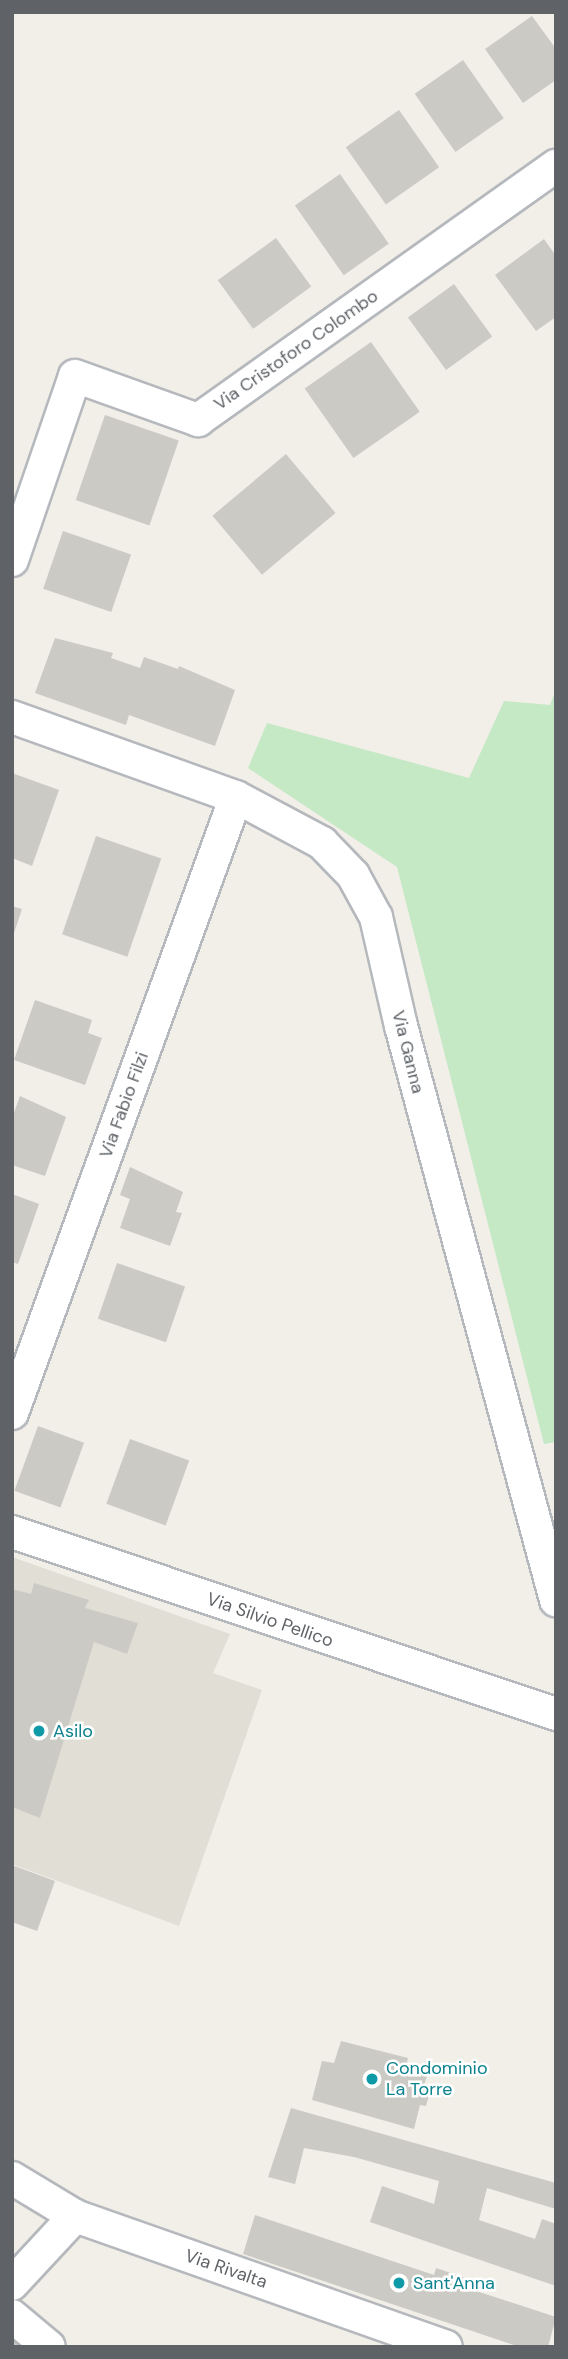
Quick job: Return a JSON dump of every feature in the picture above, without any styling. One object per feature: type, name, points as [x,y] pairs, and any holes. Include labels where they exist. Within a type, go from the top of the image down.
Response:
[{"type":"street","name":"Via Cristoforo Colombo","points":[[12,560],[75,376],[198,420],[556,166]]},
{"type":"street","name":"Via Ganna","points":[[12,717],[236,797],[322,843],[353,875],[376,917],[401,1026],[556,1600]]},
{"type":"street","name":"Via Fabio Filzi","points":[[12,1413],[236,797]]},
{"type":"street","name":"Via Silvio Pellico","points":[[12,1532],[542,1711],[556,1722]]},
{"type":"street","name":"Via Rivalta","points":[[12,2178],[75,2216],[446,2347]]},
{"type":"street","points":[[12,2284],[75,2216]]},
{"type":"street","points":[[12,2316],[49,2347]]},
{"type":"shaded area","points":[[12,1557],[230,1634],[213,1673],[262,1690],[179,1926],[12,1864]]},
{"type":"green space","points":[[556,689],[556,1442],[544,1444],[397,867],[248,768],[267,723],[469,778],[504,701],[550,705]]},
{"type":"building","points":[[532,16],[556,49],[556,80],[523,103],[485,49]]},
{"type":"building","points":[[463,60],[504,118],[455,152],[415,94]]},
{"type":"building","points":[[399,110],[439,167],[386,205],[346,147]]},
{"type":"building","points":[[340,174],[389,244],[344,275],[295,206]]},
{"type":"building","points":[[276,238],[311,287],[253,329],[218,280]]},
{"type":"building","points":[[544,239],[556,256],[556,317],[536,331],[495,275]]},
{"type":"building","points":[[454,284],[492,337],[446,370],[408,318]]},
{"type":"building","points":[[371,342],[420,412],[353,458],[305,388]]},
{"type":"building","points":[[105,415],[179,440],[149,525],[76,500]]},
{"type":"building","points":[[286,454],[335,513],[262,575],[212,516]]},
{"type":"building","points":[[63,531],[131,554],[111,612],[43,589]]},
{"type":"building","points":[[55,638],[113,653],[111,658],[140,668],[144,657],[178,669],[179,666],[235,690],[215,746],[129,715],[126,725],[35,693]]},
{"type":"building","points":[[12,773],[59,790],[32,866],[12,858]]},
{"type":"building","points":[[96,836],[161,858],[127,957],[62,934]]},
{"type":"building","points":[[12,906],[22,909],[13,936],[12,936]]},
{"type":"building","points":[[35,1000],[92,1020],[88,1033],[102,1038],[85,1085],[14,1060]]},
{"type":"building","points":[[20,1096],[66,1117],[45,1176],[12,1165],[12,1118]]},
{"type":"building","points":[[130,1167],[183,1192],[176,1212],[182,1213],[170,1246],[120,1228],[130,1199],[120,1195]]},
{"type":"building","points":[[12,1194],[39,1204],[18,1264],[12,1262]]},
{"type":"building","points":[[117,1263],[185,1286],[166,1342],[98,1319]]},
{"type":"building","points":[[38,1426],[84,1443],[60,1508],[14,1491]]},
{"type":"building","points":[[130,1439],[189,1461],[166,1525],[106,1504]]},
{"type":"building","name":"Asilo","points":[[34,1583],[89,1600],[85,1608],[138,1623],[127,1654],[94,1642],[40,1818],[12,1807],[12,1589],[31,1594]]},
{"type":"building","points":[[12,1865],[55,1881],[37,1931],[12,1922]]},
{"type":"building","name":"Condominio La Torre","points":[[341,2041],[408,2058],[406,2066],[428,2073],[424,2085],[431,2088],[426,2106],[420,2105],[414,2129],[312,2100],[322,2061],[334,2063]]},
{"type":"building","points":[[291,2108],[556,2183],[556,2209],[487,2188],[479,2220],[535,2239],[542,2219],[556,2224],[556,2286],[370,2222],[382,2186],[434,2204],[439,2181],[354,2157],[304,2148],[295,2184],[268,2177]]},
{"type":"building","name":"Sant'Anna","points":[[255,2215],[434,2275],[436,2268],[469,2279],[467,2288],[556,2317],[548,2347],[520,2347],[243,2254]]},
{"type":"building","points":[[12,2321],[43,2347],[12,2347]]},
{"type":"place","name":"Asilo","points":[[39,1731]]},
{"type":"place","name":"Condominio La Torre","points":[[372,2079]]},
{"type":"place","name":"Sant'Anna","points":[[399,2283]]}]
